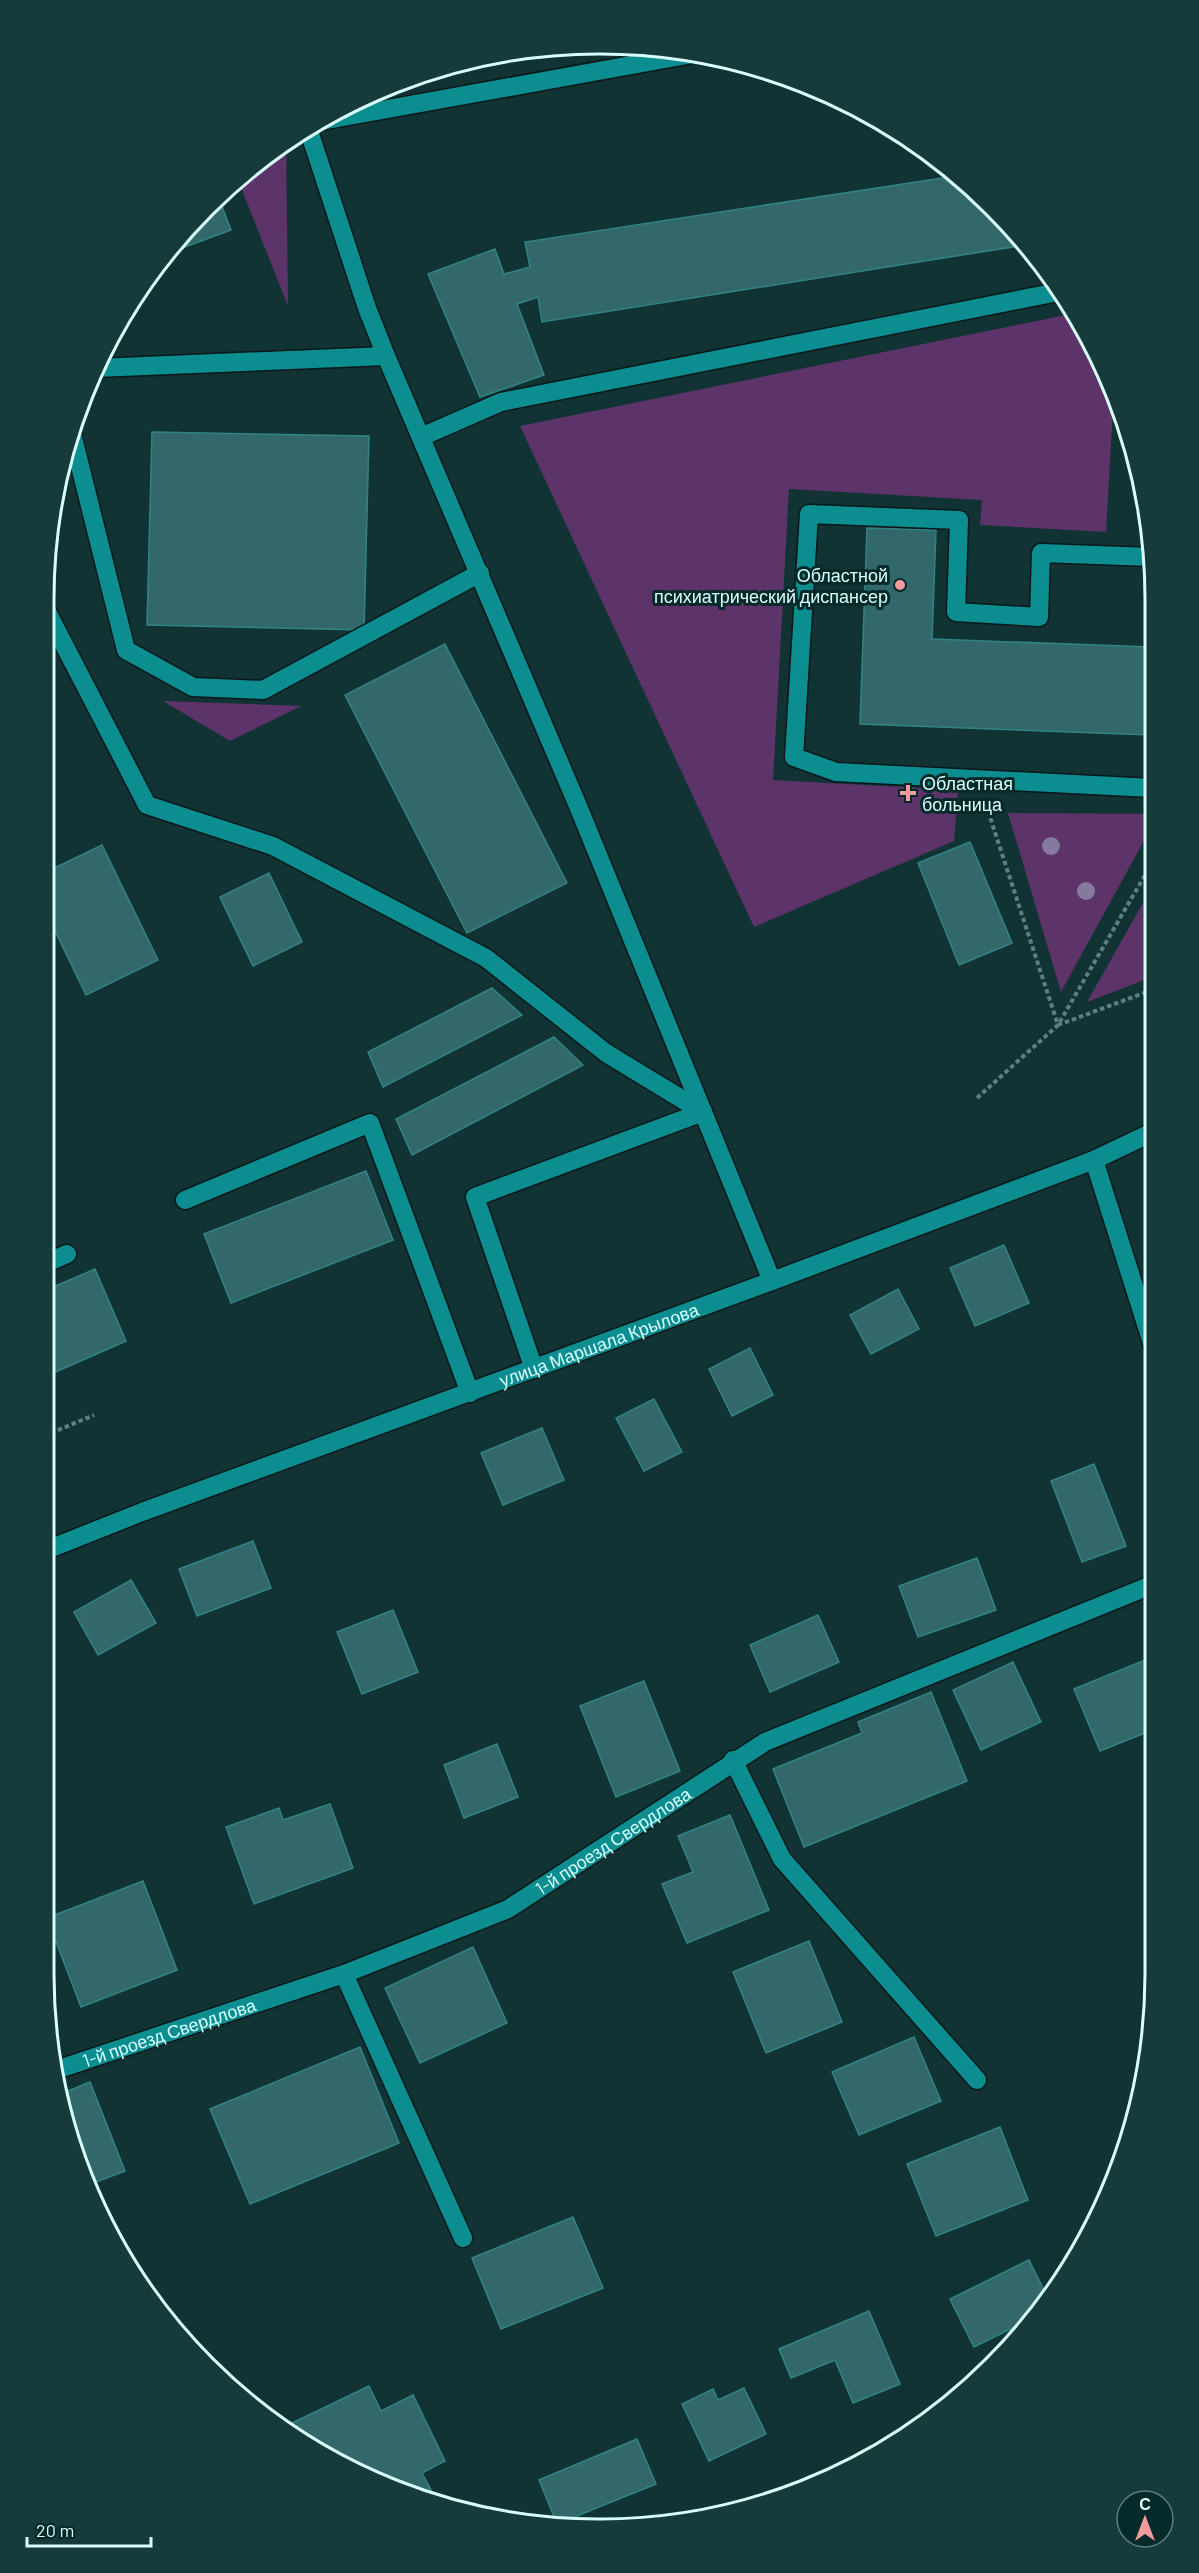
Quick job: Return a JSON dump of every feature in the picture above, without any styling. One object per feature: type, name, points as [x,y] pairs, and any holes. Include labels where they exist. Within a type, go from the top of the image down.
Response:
[{"type":"street","points":[[346,116],[667,59]]},
{"type":"street","points":[[311,137],[386,356],[480,573],[772,1281]]},
{"type":"street","points":[[421,437],[501,402],[1051,293]]},
{"type":"street","points":[[106,368],[386,356]]},
{"type":"street","points":[[76,449],[126,650],[193,687],[263,690],[480,573]]},
{"type":"street","points":[[1143,557],[1041,553],[1039,616],[956,612],[959,520],[809,514],[794,757],[836,772],[1145,788]]},
{"type":"street","points":[[54,625],[147,805],[273,846],[486,958],[606,1053],[703,1112]]},
{"type":"street","points":[[534,1369],[475,1197],[703,1112]]},
{"type":"street","points":[[185,1200],[370,1123],[470,1393]]},
{"type":"street","name":"улица Маршала Крылова","points":[[54,1547],[142,1512],[470,1393],[1094,1160],[1145,1136]]},
{"type":"street","points":[[1094,1160],[1145,1321]]},
{"type":"street","points":[[54,1260],[67,1254]]},
{"type":"street","name":"1-й проезд Свердлова","points":[[62,2068],[344,1974],[508,1909],[765,1742],[1145,1588]]},
{"type":"street","points":[[733,1761],[782,1858],[977,2080]]},
{"type":"street","points":[[344,1974],[463,2238]]},
{"type":"path","points":[[977,778],[1058,1025]]},
{"type":"path","points":[[977,1098],[1058,1025],[1145,875]]},
{"type":"path","points":[[1058,1025],[1145,993]]},
{"type":"path","points":[[54,1432],[94,1415]]},
{"type":"shaded area","points":[[286,153],[288,306],[241,188]]},
{"type":"shaded area","points":[[1065,315],[1089,358],[1113,415],[1106,532],[980,525],[982,500],[789,489],[773,780],[958,790],[954,841],[754,927],[520,426]]},
{"type":"shaded area","points":[[163,701],[301,706],[230,741]]},
{"type":"shaded area","points":[[1008,813],[1145,814],[1145,839],[1061,992]]},
{"type":"shaded area","points":[[1145,899],[1145,980],[1087,1002]]},
{"type":"building","points":[[945,178],[985,214],[1015,247],[542,322],[538,297],[517,304],[544,375],[480,397],[428,274],[495,249],[504,274],[530,267],[525,242]]},
{"type":"building","points":[[222,206],[231,230],[183,248]]},
{"type":"building","points":[[152,432],[369,436],[364,630],[147,625]]},
{"type":"building","name":"Областной психиатрический диспансер","points":[[867,528],[936,530],[932,639],[1145,647],[1145,735],[860,724]]},
{"type":"building","points":[[445,644],[567,883],[467,933],[345,695]]},
{"type":"building","points":[[970,842],[1012,943],[959,965],[918,863]]},
{"type":"building","points":[[102,845],[158,960],[86,995],[54,929],[54,868]]},
{"type":"building","points":[[269,873],[302,942],[253,966],[220,897]]},
{"type":"building","points":[[492,988],[522,1015],[383,1087],[368,1052]]},
{"type":"building","points":[[554,1037],[583,1065],[412,1155],[396,1119]]},
{"type":"building","points":[[366,1171],[393,1240],[231,1303],[204,1234]]},
{"type":"building","points":[[1004,1245],[1029,1303],[975,1326],[950,1268]]},
{"type":"building","points":[[95,1269],[126,1341],[54,1373],[54,1287]]},
{"type":"building","points":[[898,1289],[919,1329],[871,1354],[850,1315]]},
{"type":"building","points":[[750,1348],[773,1395],[732,1416],[709,1369]]},
{"type":"building","points":[[654,1399],[682,1452],[644,1471],[616,1418]]},
{"type":"building","points":[[542,1428],[564,1480],[503,1505],[481,1453]]},
{"type":"building","points":[[1094,1464],[1126,1546],[1082,1562],[1051,1481]]},
{"type":"building","points":[[253,1541],[271,1588],[197,1616],[179,1569]]},
{"type":"building","points":[[977,1558],[996,1610],[918,1637],[899,1586]]},
{"type":"building","points":[[131,1580],[156,1623],[98,1655],[74,1612]]},
{"type":"building","points":[[393,1610],[418,1672],[362,1694],[337,1632]]},
{"type":"building","points":[[818,1615],[839,1662],[770,1692],[750,1645]]},
{"type":"building","points":[[1145,1660],[1145,1733],[1100,1751],[1074,1689]]},
{"type":"building","points":[[1013,1662],[1041,1722],[981,1750],[953,1690]]},
{"type":"building","points":[[644,1681],[680,1771],[616,1797],[580,1706]]},
{"type":"building","points":[[931,1692],[967,1781],[804,1847],[773,1769],[862,1733],[858,1722]]},
{"type":"building","points":[[497,1744],[518,1797],[464,1818],[444,1765]]},
{"type":"building","points":[[330,1804],[353,1868],[254,1904],[226,1827],[279,1808],[283,1820]]},
{"type":"building","points":[[730,1815],[769,1910],[687,1943],[662,1884],[693,1872],[678,1836]]},
{"type":"building","points":[[143,1881],[177,1970],[81,2007],[54,1936],[54,1915]]},
{"type":"building","points":[[809,1941],[842,2022],[766,2053],[733,1972]]},
{"type":"building","points":[[473,1947],[507,2023],[420,2063],[385,1988]]},
{"type":"building","points":[[914,2037],[941,2101],[859,2135],[832,2072]]},
{"type":"building","points":[[360,2047],[399,2143],[250,2204],[210,2109]]},
{"type":"building","points":[[90,2082],[125,2171],[96,2182],[83,2149],[67,2091]]},
{"type":"building","points":[[1000,2127],[1028,2200],[936,2236],[907,2164]]},
{"type":"building","points":[[573,2217],[603,2288],[501,2329],[472,2258]]},
{"type":"building","points":[[1029,2260],[1044,2290],[1015,2327],[974,2347],[950,2299]]},
{"type":"building","points":[[869,2311],[900,2384],[853,2403],[835,2360],[791,2378],[779,2349]]},
{"type":"building","points":[[369,2386],[381,2411],[413,2395],[445,2461],[422,2473],[431,2490],[428,2491],[358,2463],[291,2424]]},
{"type":"building","points":[[744,2388],[766,2434],[709,2461],[682,2404],[713,2389],[718,2400]]},
{"type":"building","points":[[637,2439],[656,2484],[571,2518],[564,2518],[554,2517],[539,2480]]},
{"type":"place","name":"Областной психиатрический диспансер","points":[[900,585]]},
{"type":"place","name":"Областная больница","points":[[908,793]]}]
